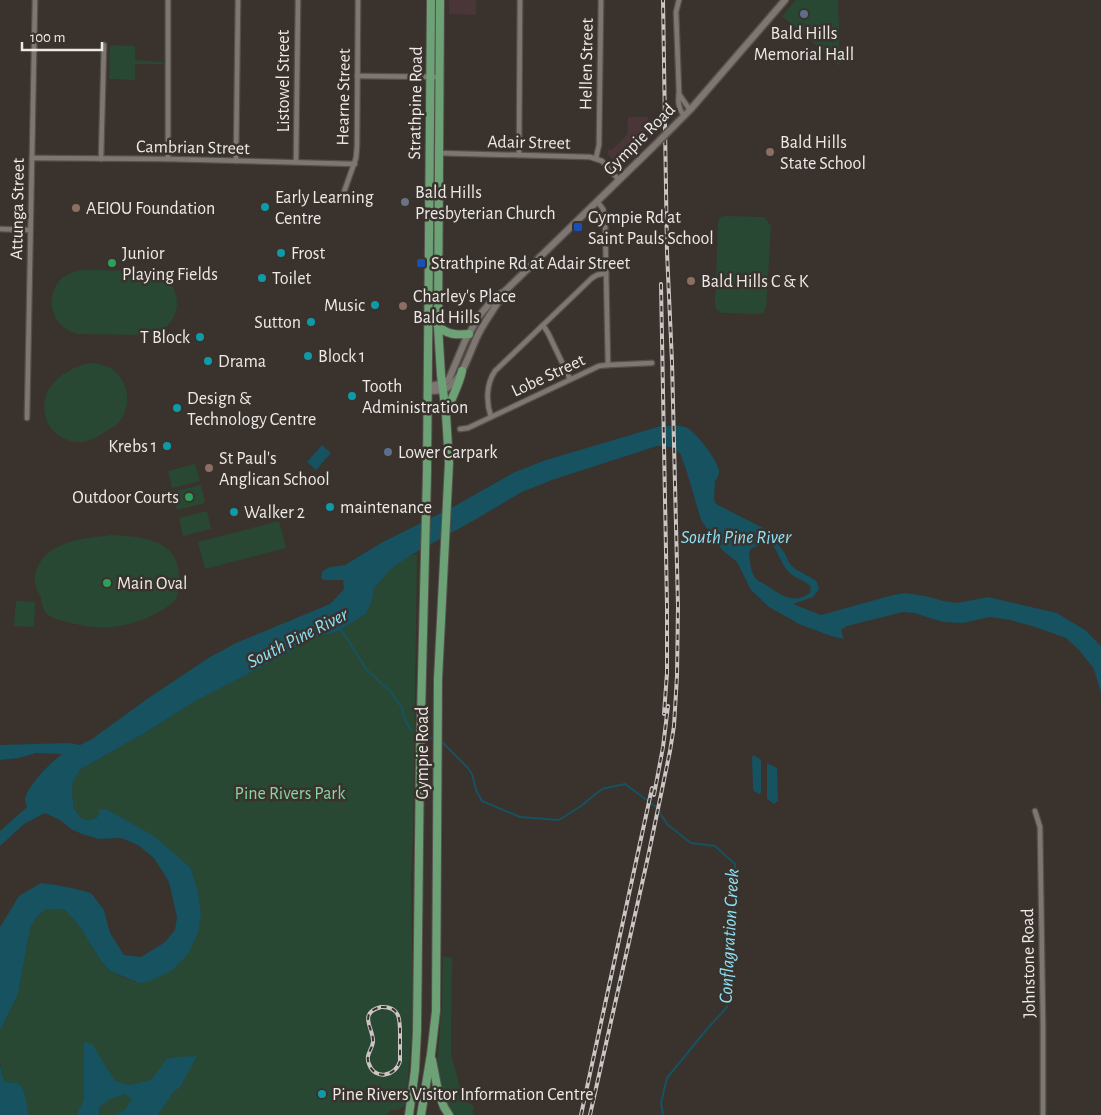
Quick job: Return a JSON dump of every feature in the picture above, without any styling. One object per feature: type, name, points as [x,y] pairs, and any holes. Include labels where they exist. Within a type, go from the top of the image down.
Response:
[{"type":"highway","name":"Strathpine Road","points":[[431,0],[430,78],[434,153],[438,326],[442,387]]},
{"type":"highway","name":"Strathpine Road","points":[[428,388],[440,0]]},
{"type":"highway","points":[[438,326],[449,334],[469,334]]},
{"type":"highway","points":[[446,414],[460,382],[462,372]]},
{"type":"highway","name":"Gympie Road","points":[[421,1115],[431,1054],[436,1004],[438,679],[449,472],[446,414],[442,387]]},
{"type":"highway","name":"Gympie Road","points":[[408,1115],[415,1070],[416,1046],[428,388]]},
{"type":"highway","points":[[431,1054],[438,1091],[449,1115]]},
{"type":"main road","name":"Gympie Road","points":[[442,387],[452,374],[469,334],[495,297],[506,290],[690,110],[785,0]]},
{"type":"main road","name":"Gympie Road","points":[[442,387],[452,385],[462,372],[479,333],[506,290]]},
{"type":"main road","points":[[428,388],[442,387]]},
{"type":"street","name":"Attunga Street","points":[[26,418],[35,0]]},
{"type":"street","points":[[168,0],[168,159]]},
{"type":"street","points":[[236,161],[238,0]]},
{"type":"street","name":"Listowel Street","points":[[296,162],[298,0]]},
{"type":"street","name":"Hearne Street","points":[[344,192],[355,164],[358,146],[358,0]]},
{"type":"street","points":[[519,155],[520,0]]},
{"type":"street","name":"Hellen Street","points":[[596,158],[599,146],[601,0]]},
{"type":"street","points":[[679,0],[676,12],[679,108],[684,116]]},
{"type":"street","points":[[101,159],[104,45]]},
{"type":"street","points":[[357,76],[439,77]]},
{"type":"street","points":[[679,92],[690,110]]},
{"type":"street","name":"Adair Street","points":[[434,153],[587,156],[596,158],[604,163],[619,180]]},
{"type":"street","name":"Cambrian Street","points":[[32,158],[168,159],[355,164]]},
{"type":"street","points":[[597,201],[603,208],[604,215],[608,365]]},
{"type":"street","points":[[0,229],[30,230]]},
{"type":"street","points":[[491,417],[488,409],[488,394],[493,374],[592,278],[606,273]]},
{"type":"street","points":[[543,325],[570,379]]},
{"type":"street","name":"Lobe Street","points":[[460,429],[468,428],[593,368],[608,365],[652,363]]},
{"type":"street","name":"Johnstone Road","points":[[1035,811],[1040,827],[1043,1115]]},
{"type":"shaded area","points":[[449,0],[476,0],[476,15],[449,14]]},
{"type":"shaded area","points":[[628,117],[648,117],[648,141],[619,165],[610,157],[608,150],[612,150],[627,135]]},
{"type":"green space","points":[[796,0],[838,0],[840,66],[782,16]]},
{"type":"green space","points":[[110,45],[135,46],[135,60],[163,62],[163,64],[135,64],[135,80],[109,79]]},
{"type":"green space","points":[[724,216],[764,217],[771,226],[766,309],[763,313],[722,313],[717,310],[715,305],[718,222]]},
{"type":"green space","points":[[80,270],[152,271],[162,275],[172,286],[175,293],[177,306],[175,313],[168,325],[151,335],[78,334],[67,330],[61,325],[54,314],[52,308],[53,295],[62,278]]},
{"type":"green space","points":[[90,363],[107,367],[118,374],[126,387],[126,410],[115,426],[85,442],[75,442],[60,436],[50,427],[44,407],[49,389],[55,381],[71,369]]},
{"type":"green space","name":"Outdoor Courts","points":[[195,464],[200,481],[172,488],[168,471]]},
{"type":"green space","name":"Outdoor Courts","points":[[201,485],[205,503],[177,510],[172,492]]},
{"type":"green space","name":"Outdoor Courts","points":[[207,511],[211,529],[183,536],[179,518]]},
{"type":"green space","points":[[279,521],[286,548],[205,569],[198,542]]},
{"type":"green space","name":"Main Oval","points":[[112,535],[156,542],[172,553],[177,563],[179,575],[178,592],[174,601],[144,619],[112,627],[78,625],[55,619],[48,615],[35,583],[37,568],[44,557],[51,551],[70,542]]},
{"type":"green space","name":"Pine Rivers Park","points":[[417,554],[411,879],[413,1016],[406,1103],[399,1109],[390,1110],[388,1115],[29,1115],[21,1086],[17,1083],[4,1081],[0,1061],[0,1031],[18,994],[30,929],[36,918],[46,909],[65,910],[80,927],[101,961],[110,971],[139,983],[201,913],[198,892],[191,868],[99,814],[96,818],[89,820],[81,818],[74,808],[72,795],[73,781],[81,769],[143,734],[194,702],[292,651],[298,642],[334,633],[366,614],[372,601],[374,588],[380,580],[391,569],[411,555]]},
{"type":"green space","points":[[16,601],[35,602],[34,627],[14,626]]},
{"type":"green space","points":[[443,956],[452,958],[451,1054],[463,1098],[475,1108],[472,1112],[474,1115],[454,1115],[446,1104],[438,1081],[437,1068]]},
{"type":"water","name":"South Pine River","points":[[661,426],[685,427],[700,439],[717,465],[719,472],[715,481],[714,499],[716,504],[763,528],[782,549],[792,566],[817,582],[819,589],[813,597],[793,604],[821,615],[906,593],[957,603],[988,597],[1057,613],[1085,630],[1101,646],[1101,693],[1094,669],[1079,650],[1066,638],[1010,620],[990,617],[963,623],[943,622],[914,613],[903,612],[847,626],[841,630],[844,639],[799,624],[769,607],[751,590],[737,562],[722,550],[701,520],[680,453],[671,447],[657,446],[552,480],[522,492],[411,555],[391,569],[374,588],[372,601],[366,614],[334,633],[298,642],[292,651],[194,702],[143,734],[81,769],[73,781],[72,795],[74,808],[81,818],[89,820],[96,818],[99,814],[99,809],[108,810],[154,836],[191,868],[198,892],[201,913],[198,933],[188,954],[171,971],[150,981],[139,983],[110,971],[101,961],[80,927],[65,910],[46,909],[36,918],[30,929],[18,994],[0,1031],[0,927],[19,896],[41,883],[91,893],[104,910],[110,933],[124,955],[141,957],[165,942],[175,930],[177,917],[169,882],[154,858],[138,845],[121,838],[99,839],[82,834],[45,813],[24,824],[0,846],[0,831],[27,807],[25,799],[30,787],[46,768],[62,754],[36,753],[19,758],[0,760],[0,745],[68,743],[80,745],[92,739],[210,657],[236,643],[330,604],[344,589],[343,580],[324,580],[321,578],[322,572],[326,569],[345,565],[381,543],[453,507],[515,472],[546,460]],"holes":[[[771,543],[788,571],[811,587],[810,593],[804,597],[787,597],[756,579],[751,569],[749,552],[752,548]]]},
{"type":"water","points":[[322,445],[331,453],[316,470],[307,462]]},
{"type":"water","points":[[754,755],[761,760],[761,792],[759,794],[753,788],[752,757]]},
{"type":"water","points":[[767,763],[777,768],[778,801],[774,804],[767,799]]},
{"type":"water","points":[[84,1042],[93,1045],[115,1081],[130,1085],[151,1080],[167,1059],[197,1056],[180,1087],[173,1092],[158,1115],[116,1115],[125,1110],[132,1099],[124,1094],[109,1100],[99,1107],[99,1115],[77,1115],[84,1099]]},
{"type":"water","points":[[0,1064],[4,1081],[17,1083],[21,1086],[29,1115],[0,1115]]},
{"type":"waterway","name":"Conflagration Creek","points":[[340,628],[367,670],[390,691],[402,708],[406,722],[411,730]]},
{"type":"waterway","name":"Conflagration Creek","points":[[443,743],[468,768],[482,801],[520,817],[559,820],[581,806],[602,789],[625,784],[655,806],[668,825],[691,843],[715,846],[735,864],[734,918],[731,948],[724,969],[728,999],[727,1007],[667,1078],[661,1103],[663,1115]]},
{"type":"railway","points":[[590,1115],[648,857],[674,726],[678,606],[672,362],[667,252],[663,0]]},
{"type":"railway","points":[[661,284],[667,606],[667,673],[664,714]]},
{"type":"railway","points":[[654,795],[668,706]]},
{"type":"railway","points":[[581,1115],[652,788]]},
{"type":"railway","points":[[381,1007],[388,1007],[396,1012],[400,1025],[400,1061],[394,1070],[385,1074],[376,1073],[368,1061],[368,1055],[373,1042],[368,1017],[370,1013],[381,1007]]},
{"type":"place","name":"Bald Hills Memorial Hall","points":[[804,14]]},
{"type":"place","name":"Bald Hills State School","points":[[770,152]]},
{"type":"place","name":"Bald Hills Presbyterian Church","points":[[405,202]]},
{"type":"place","name":"Early Learning Centre","points":[[265,207]]},
{"type":"place","name":"AEIOU Foundation","points":[[76,208]]},
{"type":"place","name":"Gympie Rd at Saint Pauls School","points":[[578,227]]},
{"type":"place","name":"Frost","points":[[281,253]]},
{"type":"place","name":"Junior Playing Fields","points":[[112,263]]},
{"type":"place","name":"Strathpine Rd at Adair Street","points":[[421,263]]},
{"type":"place","name":"Toilet","points":[[262,278]]},
{"type":"place","name":"Bald Hills C & K","points":[[691,281]]},
{"type":"place","name":"Music","points":[[375,305]]},
{"type":"place","name":"Charley's Place Bald Hills","points":[[403,306]]},
{"type":"place","name":"Sutton","points":[[311,322]]},
{"type":"place","name":"T Block","points":[[200,337]]},
{"type":"place","name":"Block 1","points":[[308,356]]},
{"type":"place","name":"Drama","points":[[208,361]]},
{"type":"place","name":"Tooth Administration","points":[[352,396]]},
{"type":"place","name":"Design & Technology Centre","points":[[177,408]]},
{"type":"place","name":"Krebs 1","points":[[167,446]]},
{"type":"place","name":"Lower Carpark","points":[[388,452]]},
{"type":"place","name":"St Paul's Anglican School","points":[[209,468]]},
{"type":"place","name":"Outdoor Courts","points":[[189,497]]},
{"type":"place","name":"maintenance","points":[[330,507]]},
{"type":"place","name":"Walker 2","points":[[234,512]]},
{"type":"place","name":"Main Oval","points":[[107,583]]},
{"type":"place","name":"Pine Rivers Visitor Information Centre","points":[[322,1094]]}]
